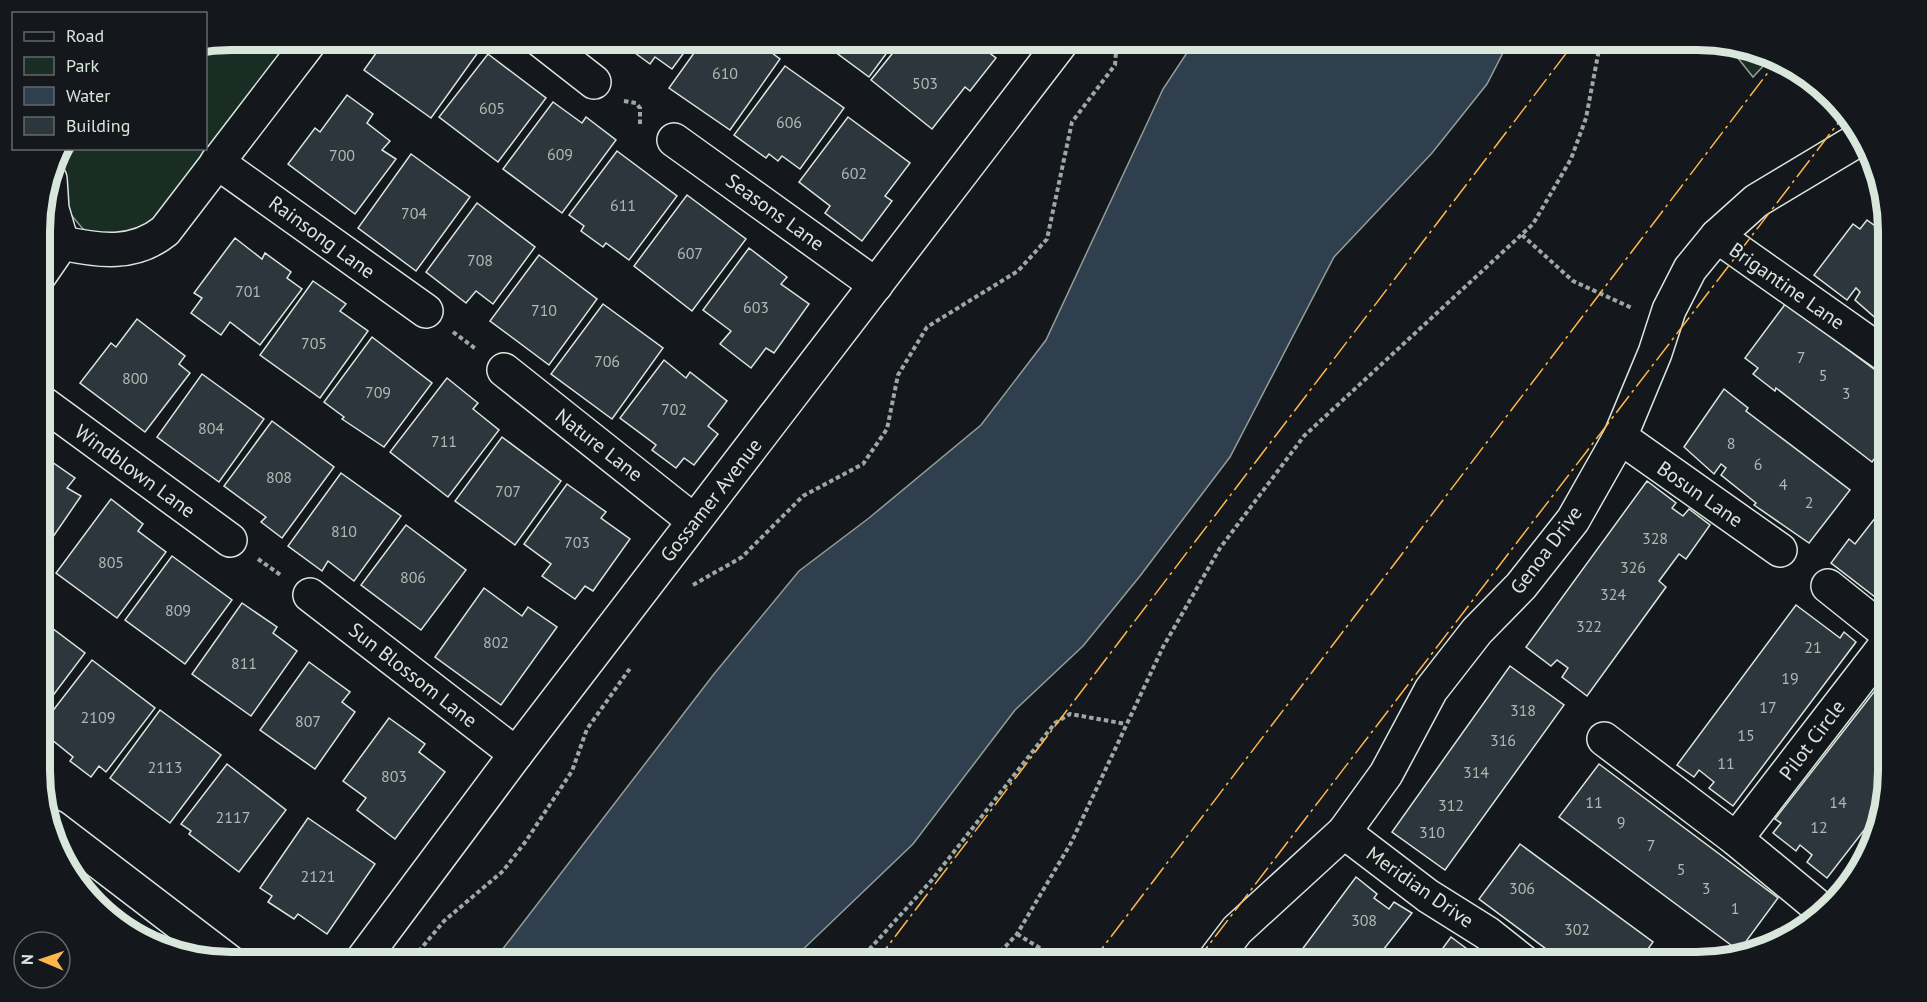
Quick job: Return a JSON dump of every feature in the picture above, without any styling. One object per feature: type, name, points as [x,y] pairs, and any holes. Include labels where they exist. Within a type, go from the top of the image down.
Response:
[{"type":"street","points":[[62,243],[97,250],[135,248],[152,241],[165,231],[304,50]]},
{"type":"street","points":[[553,50],[594,82]]},
{"type":"street","name":"Gossamer Avenue","points":[[368,952],[516,754],[876,285],[1046,50]]},
{"type":"street","name":"Seasons Lane","points":[[674,140],[876,285]]},
{"type":"street","name":"Genoa Drive","points":[[1220,952],[1237,930],[1344,832],[1386,774],[1431,690],[1478,630],[1521,586],[1573,520],[1620,437],[1665,321],[1690,269],[1718,236],[1756,201],[1854,142]]},
{"type":"street","name":"Rainsong Lane","points":[[218,162],[426,311]]},
{"type":"street","points":[[52,204],[62,243]]},
{"type":"street","name":"Brigantine Lane","points":[[1718,236],[1878,350]]},
{"type":"street","points":[[50,261],[62,243]]},
{"type":"street","name":"Nature Lane","points":[[504,370],[694,521]]},
{"type":"street","name":"Windblown Lane","points":[[50,408],[230,540]]},
{"type":"street","name":"Bosun Lane","points":[[1620,437],[1780,550]]},
{"type":"street","points":[[1828,586],[1878,626]]},
{"type":"street","name":"Sun Blossom Lane","points":[[310,595],[516,754]]},
{"type":"street","name":"Pilot Circle","points":[[1736,839],[1878,655]]},
{"type":"street","points":[[1604,739],[1736,839],[1817,907]]},
{"type":"street","name":"Meridian Drive","points":[[1344,832],[1428,896],[1487,933],[1511,952]]},
{"type":"street","points":[[60,833],[216,951]]},
{"type":"path","points":[[686,589],[742,557],[803,496],[863,464],[887,429],[898,375],[927,327],[1018,272],[1047,239],[1072,122],[1114,65],[1116,50]]},
{"type":"path","points":[[1000,952],[1017,934],[1071,843],[1163,648],[1220,548],[1304,436],[1533,224],[1571,159],[1586,118],[1599,50]]},
{"type":"path","points":[[594,82],[606,94],[636,103],[640,108],[643,134],[674,140]]},
{"type":"path","points":[[1522,235],[1573,281],[1665,321]]},
{"type":"path","points":[[426,311],[504,370]]},
{"type":"path","points":[[230,540],[310,595]]},
{"type":"path","points":[[418,952],[444,921],[503,871],[526,841],[562,789],[587,729],[633,664]]},
{"type":"path","points":[[867,952],[931,881],[1054,723],[1070,714],[1127,724]]},
{"type":"path","points":[[1017,934],[1046,952]]},
{"type":"green space","points":[[289,50],[167,212],[142,233],[92,234],[83,229],[67,210],[61,178],[63,167],[73,150],[207,150],[207,51]]},
{"type":"green space","points":[[1734,54],[1766,63],[1753,77]]},
{"type":"water","points":[[1189,50],[1504,50],[1487,84],[1432,153],[1334,257],[1230,457],[1140,576],[1083,646],[1015,710],[913,844],[800,952],[500,952],[714,674],[799,571],[869,518],[981,425],[1046,340],[1163,89]]},
{"type":"building","points":[[378,50],[479,51],[431,118],[364,70]]},
{"type":"building","points":[[631,50],[686,50],[672,69],[655,57],[650,64]]},
{"type":"building","points":[[696,50],[768,50],[780,59],[730,130],[669,88]]},
{"type":"building","points":[[832,50],[889,50],[869,77]]},
{"type":"building","points":[[895,50],[985,50],[996,58],[970,91],[965,87],[932,129],[871,80]]},
{"type":"building","points":[[488,54],[546,98],[498,162],[439,117]]},
{"type":"building","points":[[785,66],[844,108],[800,169],[782,156],[778,161],[769,154],[766,158],[734,135]]},
{"type":"building","points":[[347,95],[373,114],[367,123],[390,141],[382,150],[396,159],[355,214],[288,164],[315,128],[320,132]]},
{"type":"building","points":[[553,102],[582,123],[586,117],[616,140],[562,213],[503,169]]},
{"type":"building","points":[[848,117],[910,163],[885,196],[892,201],[862,241],[825,213],[830,206],[799,182]]},
{"type":"building","points":[[617,151],[677,196],[629,260],[606,243],[603,247],[581,231],[584,226],[569,215]]},
{"type":"building","points":[[411,154],[470,197],[416,271],[358,228]]},
{"type":"building","points":[[687,195],[746,239],[692,311],[634,266]]},
{"type":"building","points":[[477,203],[535,247],[493,304],[476,291],[466,303],[426,272]]},
{"type":"building","points":[[1867,220],[1878,228],[1878,320],[1855,300],[1860,292],[1856,288],[1847,300],[1814,275],[1853,224],[1860,229]]},
{"type":"building","points":[[235,238],[262,259],[265,253],[291,272],[287,278],[302,289],[260,345],[230,322],[221,335],[191,313],[202,298],[194,293]]},
{"type":"building","points":[[749,248],[787,277],[781,284],[809,304],[774,353],[766,348],[751,368],[720,344],[731,331],[703,310]]},
{"type":"building","points":[[539,255],[597,299],[549,365],[490,321]]},
{"type":"building","points":[[313,281],[346,304],[340,311],[368,331],[320,398],[260,355]]},
{"type":"building","points":[[1786,303],[1878,372],[1878,454],[1872,462],[1776,388],[1775,391],[1753,374],[1758,368],[1745,358]]},
{"type":"building","points":[[603,304],[663,348],[612,419],[551,374]]},
{"type":"building","points":[[137,319],[185,356],[179,364],[190,373],[145,432],[80,383],[111,343],[116,347]]},
{"type":"building","points":[[372,337],[432,383],[384,447],[342,419],[344,417],[324,402]]},
{"type":"building","points":[[664,360],[686,378],[690,372],[727,401],[708,426],[718,434],[694,465],[684,458],[676,468],[652,450],[656,445],[620,418]]},
{"type":"building","points":[[202,374],[264,419],[219,482],[157,437]]},
{"type":"building","points":[[447,378],[478,403],[473,409],[499,430],[448,497],[390,452]]},
{"type":"building","points":[[1724,389],[1748,408],[1746,411],[1850,490],[1809,543],[1754,505],[1756,503],[1721,475],[1726,468],[1721,464],[1714,474],[1684,447]]},
{"type":"building","points":[[272,421],[334,467],[282,538],[261,522],[266,517],[224,486]]},
{"type":"building","points":[[502,437],[561,481],[515,545],[455,501]]},
{"type":"building","points":[[50,460],[75,478],[67,488],[81,496],[49,542]]},
{"type":"building","points":[[341,473],[401,516],[354,581],[328,561],[322,571],[288,546]]},
{"type":"building","points":[[1647,481],[1676,503],[1672,508],[1683,516],[1689,509],[1710,525],[1686,559],[1679,554],[1659,581],[1666,587],[1587,696],[1562,677],[1568,668],[1557,660],[1551,666],[1526,647]]},
{"type":"building","points":[[567,484],[606,512],[601,518],[630,539],[593,591],[585,586],[575,599],[542,576],[551,564],[524,544]]},
{"type":"building","points":[[111,499],[143,524],[138,531],[166,552],[117,618],[56,573]]},
{"type":"building","points":[[1878,514],[1878,599],[1831,563],[1849,539],[1855,544]]},
{"type":"building","points":[[406,525],[466,570],[421,630],[361,585]]},
{"type":"building","points":[[172,556],[232,600],[185,664],[125,620]]},
{"type":"building","points":[[484,588],[522,616],[528,607],[557,627],[501,705],[435,657]]},
{"type":"building","points":[[242,603],[277,627],[273,633],[297,651],[251,716],[192,674]]},
{"type":"building","points":[[1796,605],[1840,638],[1844,632],[1856,642],[1733,806],[1709,788],[1714,782],[1699,770],[1694,777],[1677,765]]},
{"type":"building","points":[[49,626],[85,653],[49,701]]},
{"type":"building","points":[[92,660],[155,708],[106,772],[99,766],[91,777],[70,761],[73,757],[49,738],[49,716]]},
{"type":"building","points":[[309,662],[350,692],[342,702],[355,712],[315,769],[260,730]]},
{"type":"building","points":[[1510,666],[1564,705],[1445,870],[1392,832]]},
{"type":"building","points":[[1878,687],[1878,772],[1871,819],[1827,878],[1807,862],[1812,855],[1800,845],[1796,851],[1773,833],[1781,823],[1775,819]]},
{"type":"building","points":[[160,710],[221,755],[170,823],[110,778]]},
{"type":"building","points":[[389,718],[425,744],[419,752],[445,772],[395,839],[357,810],[366,798],[343,781]]},
{"type":"building","points":[[227,764],[286,810],[239,872],[189,834],[191,831],[181,824]]},
{"type":"building","points":[[1599,764],[1778,898],[1742,946],[1735,948],[1559,817]]},
{"type":"building","points":[[308,818],[375,864],[327,934],[298,914],[294,919],[268,902],[272,896],[260,888]]},
{"type":"building","points":[[1520,844],[1653,942],[1646,952],[1550,952],[1479,899]]},
{"type":"building","points":[[1356,877],[1377,894],[1374,898],[1389,909],[1394,902],[1412,913],[1382,952],[1300,952]]},
{"type":"building","points":[[1451,937],[1471,952],[1440,952]]},
{"type":"power","points":[[883,952],[1569,50]]},
{"type":"power","points":[[1099,952],[1773,66]]},
{"type":"power","points":[[1203,952],[1840,120]]}]
